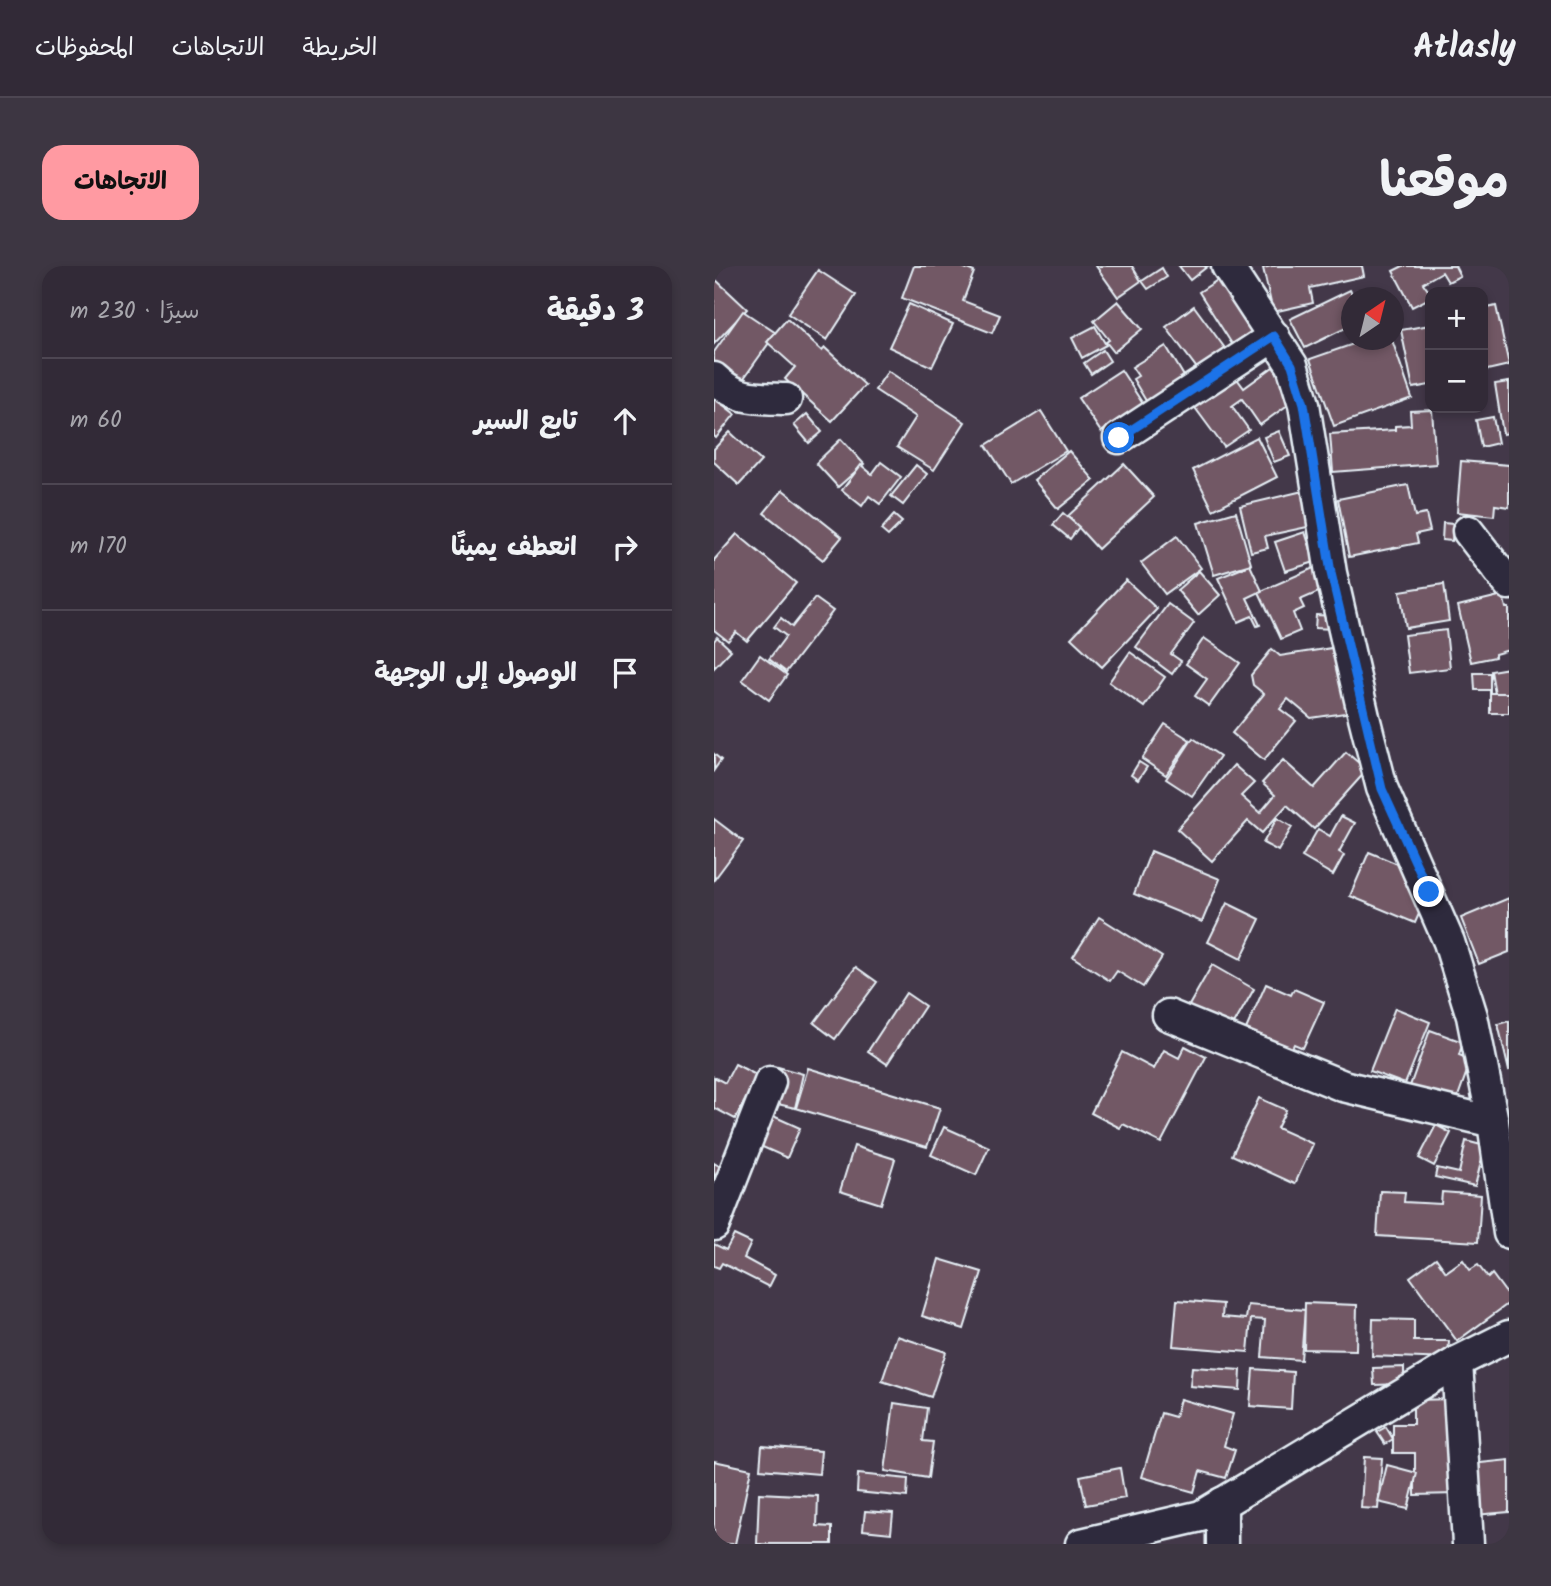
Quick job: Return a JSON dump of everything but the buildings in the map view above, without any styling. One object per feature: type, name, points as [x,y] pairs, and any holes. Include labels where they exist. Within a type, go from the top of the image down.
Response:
[{"type":"street","points":[[1227,266],[1292,365],[1304,404],[1331,573],[1382,789],[1449,942],[1472,1016],[1493,1122],[1509,1233]]},
{"type":"street","points":[[1119,438],[1274,336]]},
{"type":"street","points":[[714,378],[744,398],[786,399]]},
{"type":"street","points":[[1468,531],[1509,584]]},
{"type":"street","points":[[1168,1016],[1343,1086],[1493,1122]]},
{"type":"street","points":[[714,1225],[770,1082]]},
{"type":"street","points":[[1081,1544],[1201,1516],[1457,1362],[1509,1336]]},
{"type":"street","points":[[1457,1362],[1468,1544]]},
{"type":"street","points":[[1218,1543],[1222,1503]]},
{"type":"route","points":[[1119,438],[1274,336],[1292,365],[1304,404],[1331,573],[1382,789],[1429,892]]}]
